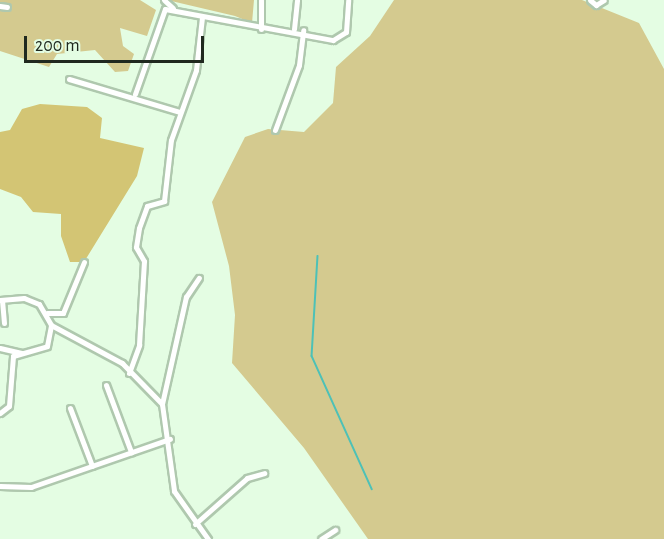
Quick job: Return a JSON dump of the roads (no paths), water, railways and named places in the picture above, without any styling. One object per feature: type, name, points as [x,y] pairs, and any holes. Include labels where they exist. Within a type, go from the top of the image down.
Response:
[{"type":"street","points":[[164,0],[173,8],[202,17],[261,29],[294,29],[343,38],[348,0]]},
{"type":"street","points":[[261,0],[261,29]]},
{"type":"street","points":[[294,29],[297,0]]},
{"type":"street","points":[[590,0],[596,5],[604,0]]},
{"type":"street","points":[[0,6],[7,7]]},
{"type":"street","points":[[135,94],[163,11],[173,8]]},
{"type":"street","points":[[129,373],[139,345],[144,261],[136,247],[139,228],[147,206],[165,201],[180,112],[196,70],[202,17]]},
{"type":"street","points":[[275,130],[299,64],[303,30]]},
{"type":"street","points":[[69,79],[135,94],[180,112]]},
{"type":"street","points":[[47,313],[63,313],[84,262]]},
{"type":"street","points":[[199,278],[186,297],[162,404],[170,439],[174,491],[195,524],[208,539]]},
{"type":"street","points":[[0,412],[9,406],[13,356],[47,345],[51,324],[47,313],[29,300],[1,300],[4,324]]},
{"type":"street","points":[[51,324],[110,355],[162,404]]},
{"type":"street","points":[[0,348],[25,354]]},
{"type":"street","points":[[106,385],[131,452]]},
{"type":"street","points":[[70,408],[92,466]]},
{"type":"street","points":[[0,486],[32,487],[170,439]]},
{"type":"street","points":[[195,524],[247,478],[264,472]]},
{"type":"street","points":[[321,539],[335,530]]},
{"type":"waterway","points":[[318,256],[312,356],[372,489]]}]
